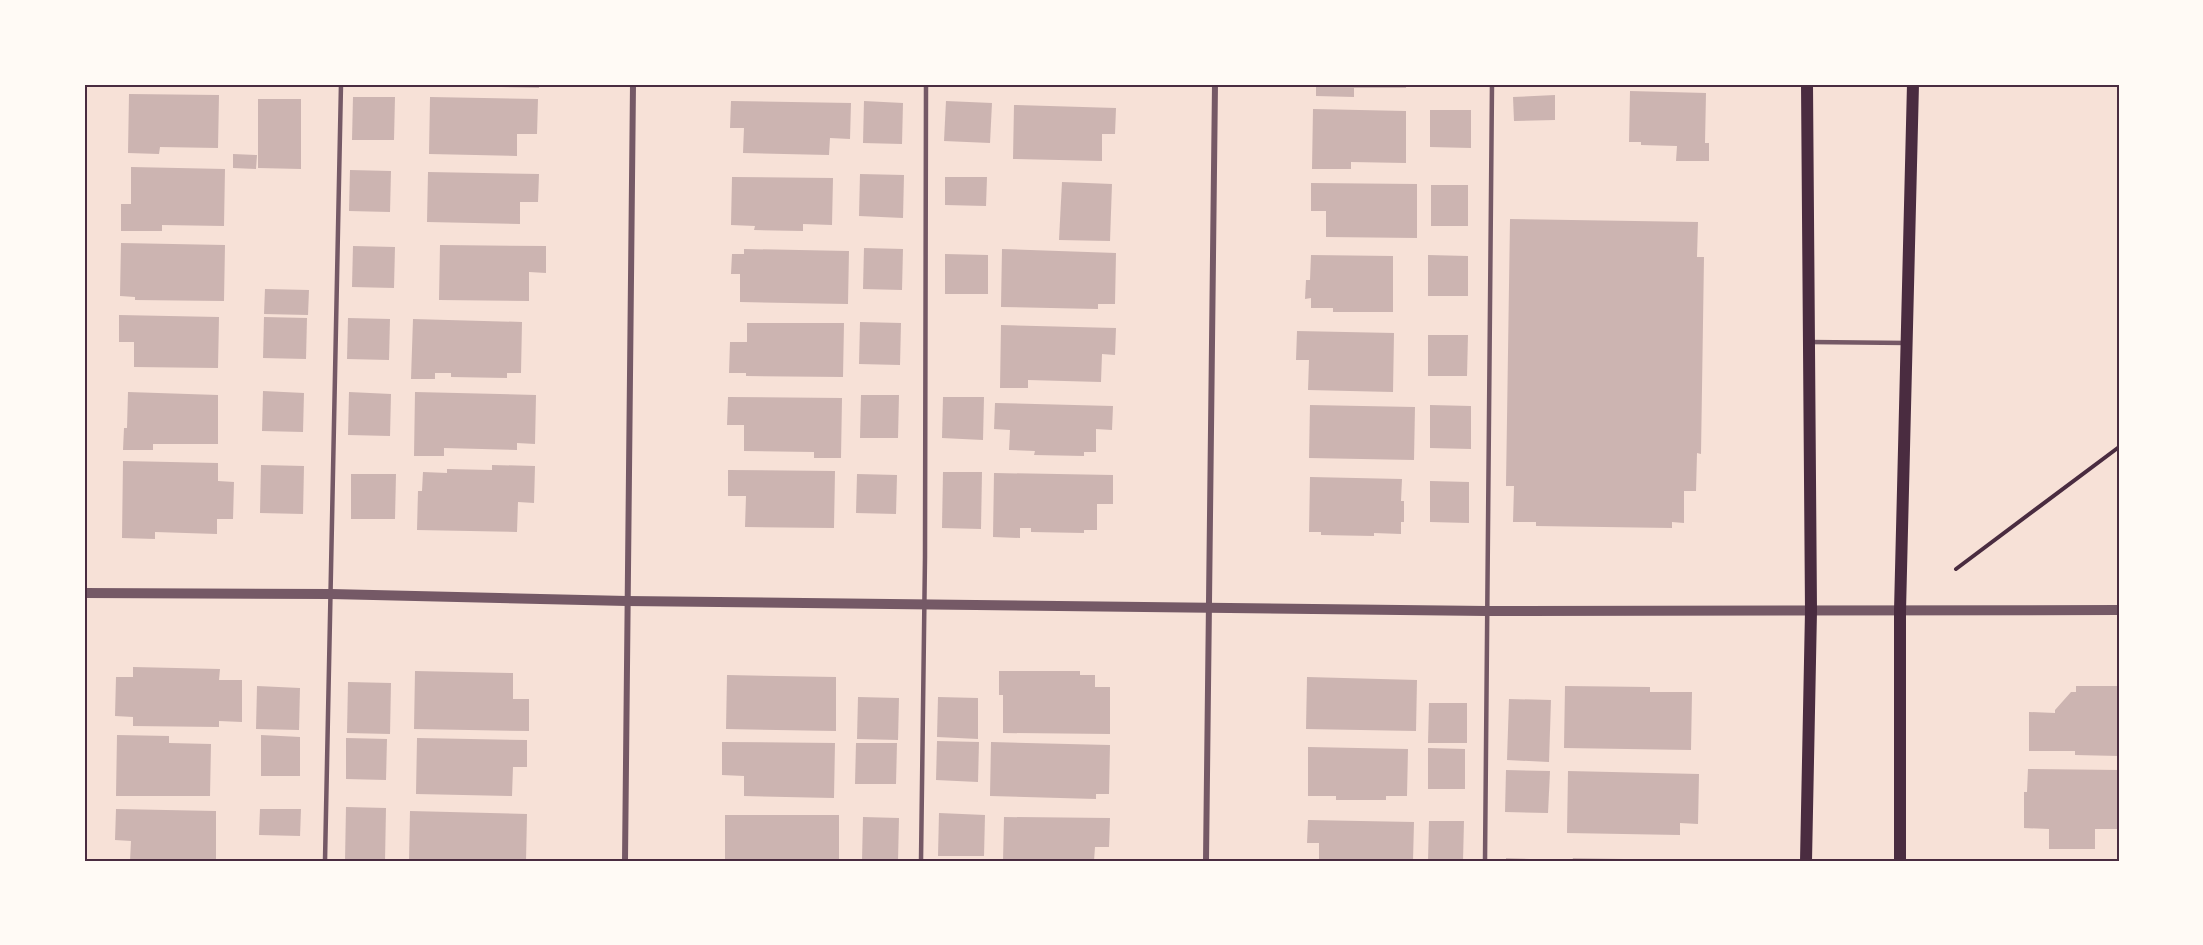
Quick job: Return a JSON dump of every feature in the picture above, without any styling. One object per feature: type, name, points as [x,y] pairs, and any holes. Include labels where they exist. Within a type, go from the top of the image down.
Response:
[{"type":"main road","points":[[1806,861],[1810,611],[1807,84]]},
{"type":"main road","points":[[1900,861],[1900,611],[1913,84]]},
{"type":"street","points":[[625,861],[633,84]]},
{"type":"street","points":[[1206,861],[1215,84]]},
{"type":"street","points":[[84,593],[331,594],[627,601],[1487,611],[2119,610]]},
{"type":"lane","points":[[325,861],[341,84]]},
{"type":"lane","points":[[921,861],[925,604],[926,84]]},
{"type":"lane","points":[[1485,861],[1492,84]]},
{"type":"lane","points":[[1809,342],[1907,343]]},
{"type":"path","points":[[1956,569],[2119,447]]},
{"type":"building","points":[[501,84],[539,84],[539,88],[501,87]]},
{"type":"building","points":[[1316,84],[1406,84],[1406,88],[1354,88],[1354,97],[1316,96]]},
{"type":"building","points":[[1630,91],[1706,93],[1705,143],[1709,143],[1709,161],[1676,161],[1677,146],[1641,145],[1641,142],[1629,142]]},
{"type":"building","points":[[129,94],[219,95],[218,148],[160,147],[159,154],[128,153]]},
{"type":"building","points":[[1555,95],[1555,120],[1514,121],[1513,97]]},
{"type":"building","points":[[353,97],[395,97],[394,140],[352,140]]},
{"type":"building","points":[[430,97],[538,99],[537,134],[517,134],[517,156],[429,154]]},
{"type":"building","points":[[258,99],[301,99],[301,169],[258,168]]},
{"type":"building","points":[[731,101],[851,103],[850,139],[830,138],[829,155],[743,153],[744,128],[730,128]]},
{"type":"building","points":[[864,101],[903,103],[902,144],[863,143]]},
{"type":"building","points":[[946,101],[992,103],[990,143],[944,141]]},
{"type":"building","points":[[1014,105],[1116,108],[1115,134],[1102,134],[1102,161],[1013,159]]},
{"type":"building","points":[[1313,109],[1406,111],[1406,163],[1351,162],[1351,169],[1312,169]]},
{"type":"building","points":[[1430,110],[1471,110],[1471,148],[1430,147]]},
{"type":"building","points":[[233,154],[257,155],[256,169],[233,168]]},
{"type":"building","points":[[131,167],[225,169],[224,226],[162,225],[162,231],[121,231],[121,204],[131,204]]},
{"type":"building","points":[[350,170],[391,171],[390,212],[349,211]]},
{"type":"building","points":[[428,172],[539,174],[538,202],[520,202],[520,224],[427,222]]},
{"type":"building","points":[[860,174],[904,175],[903,218],[859,216]]},
{"type":"building","points":[[732,177],[833,178],[832,225],[803,224],[803,231],[754,230],[755,226],[731,225]]},
{"type":"building","points":[[945,177],[987,177],[986,206],[945,205]]},
{"type":"building","points":[[1062,182],[1112,184],[1110,241],[1059,240]]},
{"type":"building","points":[[1311,183],[1417,184],[1417,238],[1326,237],[1326,211],[1311,211]]},
{"type":"building","points":[[1431,185],[1468,185],[1468,226],[1431,226]]},
{"type":"building","points":[[1510,219],[1698,222],[1697,257],[1704,257],[1701,454],[1697,453],[1696,491],[1684,491],[1684,523],[1672,522],[1672,528],[1536,526],[1536,522],[1513,522],[1514,486],[1506,486]]},
{"type":"building","points":[[121,243],[225,245],[224,301],[135,300],[135,297],[120,296]]},
{"type":"building","points":[[440,245],[546,246],[546,273],[529,272],[529,301],[439,300]]},
{"type":"building","points":[[353,246],[395,247],[394,288],[352,287]]},
{"type":"building","points":[[864,248],[903,249],[902,290],[863,289]]},
{"type":"building","points":[[744,249],[849,251],[848,304],[740,302],[740,274],[731,274],[732,254],[744,254]]},
{"type":"building","points":[[1002,249],[1116,253],[1115,304],[1098,304],[1098,309],[1001,307]]},
{"type":"building","points":[[945,254],[988,255],[988,294],[945,294]]},
{"type":"building","points":[[1311,255],[1393,256],[1393,312],[1333,312],[1333,308],[1311,308],[1311,298],[1305,299],[1306,280],[1310,280]]},
{"type":"building","points":[[1428,255],[1468,256],[1468,296],[1428,296]]},
{"type":"building","points":[[265,289],[309,290],[308,315],[264,314]]},
{"type":"building","points":[[119,315],[219,317],[218,368],[134,367],[134,342],[119,342]]},
{"type":"building","points":[[264,317],[307,318],[306,359],[263,358]]},
{"type":"building","points":[[348,318],[390,319],[389,360],[347,359]]},
{"type":"building","points":[[413,319],[522,322],[521,373],[507,373],[507,378],[451,377],[451,373],[435,373],[435,379],[411,379]]},
{"type":"building","points":[[860,322],[901,323],[900,365],[859,364]]},
{"type":"building","points":[[747,323],[844,323],[843,377],[746,376],[746,373],[729,373],[730,342],[747,342]]},
{"type":"building","points":[[1001,325],[1116,328],[1115,355],[1102,354],[1101,382],[1028,380],[1028,388],[1000,388]]},
{"type":"building","points":[[1297,331],[1394,333],[1393,392],[1308,390],[1309,360],[1296,360]]},
{"type":"building","points":[[1428,335],[1468,335],[1467,376],[1428,376]]},
{"type":"building","points":[[263,391],[304,393],[303,432],[262,431]]},
{"type":"building","points":[[128,392],[218,395],[218,444],[153,444],[153,450],[123,450],[124,428],[127,428]]},
{"type":"building","points":[[349,392],[391,394],[390,436],[348,435]]},
{"type":"building","points":[[415,392],[536,395],[535,444],[517,443],[517,450],[444,448],[444,456],[414,456]]},
{"type":"building","points":[[861,395],[899,395],[898,438],[860,438]]},
{"type":"building","points":[[728,397],[842,398],[841,458],[814,458],[814,452],[744,451],[744,425],[727,425]]},
{"type":"building","points":[[943,397],[984,397],[983,440],[942,438]]},
{"type":"building","points":[[995,403],[1113,406],[1112,430],[1096,429],[1096,452],[1084,452],[1084,456],[1034,455],[1035,451],[1009,450],[1010,430],[994,429]]},
{"type":"building","points":[[1310,405],[1415,407],[1414,460],[1309,458]]},
{"type":"building","points":[[1430,405],[1471,406],[1471,449],[1430,448]]},
{"type":"building","points":[[123,461],[218,463],[218,481],[234,482],[233,519],[217,519],[217,534],[155,532],[155,539],[122,538]]},
{"type":"building","points":[[261,465],[304,466],[303,514],[260,513]]},
{"type":"building","points":[[492,465],[535,466],[534,503],[518,502],[517,532],[417,530],[418,491],[422,491],[423,472],[447,473],[447,469],[492,470]]},
{"type":"building","points":[[728,470],[835,471],[834,528],[745,527],[746,496],[728,496]]},
{"type":"building","points":[[943,472],[982,472],[981,529],[942,528]]},
{"type":"building","points":[[994,473],[1113,475],[1113,504],[1097,504],[1097,530],[1084,530],[1084,533],[1031,532],[1031,528],[1020,528],[1020,538],[993,537]]},
{"type":"building","points":[[351,474],[396,474],[395,519],[351,519]]},
{"type":"building","points":[[857,474],[897,475],[896,514],[856,513]]},
{"type":"building","points":[[1310,477],[1402,479],[1401,501],[1404,501],[1404,522],[1401,522],[1401,534],[1321,535],[1321,532],[1309,532]]},
{"type":"building","points":[[1430,481],[1469,482],[1469,523],[1430,522]]},
{"type":"building","points":[[133,667],[220,669],[219,680],[242,680],[242,722],[219,721],[219,727],[133,726],[133,717],[115,716],[116,677],[133,677]]},
{"type":"building","points":[[415,671],[513,673],[513,699],[529,699],[529,731],[414,729]]},
{"type":"building","points":[[999,671],[1080,671],[1080,675],[1095,675],[1095,687],[1110,687],[1110,734],[1003,733],[1003,695],[999,695]]},
{"type":"building","points":[[727,675],[836,677],[836,731],[726,729]]},
{"type":"building","points":[[1307,677],[1417,680],[1416,731],[1306,729]]},
{"type":"building","points":[[348,682],[391,683],[390,734],[347,733]]},
{"type":"building","points":[[257,686],[300,688],[299,730],[256,729]]},
{"type":"building","points":[[1565,686],[1650,687],[1650,692],[1692,692],[1691,750],[1564,748]]},
{"type":"building","points":[[2076,686],[2119,686],[2119,756],[2075,755],[2075,751],[2029,751],[2029,712],[2055,713],[2055,710],[2071,692],[2076,692]]},
{"type":"building","points":[[858,697],[899,698],[898,740],[857,739]]},
{"type":"building","points":[[938,697],[978,698],[978,739],[937,737]]},
{"type":"building","points":[[1509,699],[1551,700],[1549,762],[1507,760]]},
{"type":"building","points":[[1429,703],[1467,703],[1467,743],[1428,743]]},
{"type":"building","points":[[117,735],[169,736],[169,743],[211,744],[210,796],[116,796]]},
{"type":"building","points":[[261,735],[300,737],[300,776],[261,776]]},
{"type":"building","points":[[346,738],[387,739],[386,780],[346,779]]},
{"type":"building","points":[[417,738],[527,740],[527,767],[513,767],[512,796],[416,794]]},
{"type":"building","points":[[937,741],[979,742],[978,782],[936,780]]},
{"type":"building","points":[[722,742],[835,743],[834,798],[744,796],[744,776],[722,775]]},
{"type":"building","points":[[991,742],[1110,745],[1109,794],[1096,794],[1096,799],[990,796]]},
{"type":"building","points":[[856,743],[897,743],[896,784],[855,784]]},
{"type":"building","points":[[1308,747],[1408,749],[1407,796],[1386,796],[1386,800],[1336,800],[1336,796],[1308,796]]},
{"type":"building","points":[[1428,748],[1465,749],[1465,789],[1428,789]]},
{"type":"building","points":[[2028,769],[2119,770],[2119,829],[2095,829],[2095,849],[2049,849],[2049,829],[2024,828],[2024,792],[2027,792]]},
{"type":"building","points":[[1506,770],[1550,771],[1548,813],[1505,812]]},
{"type":"building","points":[[1568,771],[1699,774],[1698,824],[1680,823],[1680,835],[1567,833]]},
{"type":"building","points":[[346,807],[386,808],[385,861],[345,861]]},
{"type":"building","points":[[116,809],[216,811],[216,861],[130,861],[131,841],[115,840]]},
{"type":"building","points":[[260,809],[301,809],[300,836],[259,835]]},
{"type":"building","points":[[410,811],[527,814],[526,861],[409,861]]},
{"type":"building","points":[[939,813],[985,815],[984,856],[938,856]]},
{"type":"building","points":[[725,815],[839,815],[839,861],[725,861]]},
{"type":"building","points":[[863,817],[899,818],[898,861],[862,861]]},
{"type":"building","points":[[1004,817],[1110,818],[1109,847],[1095,847],[1094,861],[1003,861]]},
{"type":"building","points":[[1308,820],[1414,822],[1413,861],[1319,861],[1319,843],[1307,843]]},
{"type":"building","points":[[1429,821],[1464,821],[1463,861],[1428,861]]},
{"type":"building","points":[[1506,858],[1530,859],[1530,861],[1506,861]]},
{"type":"building","points":[[1573,858],[1624,859],[1624,861],[1572,861]]}]
